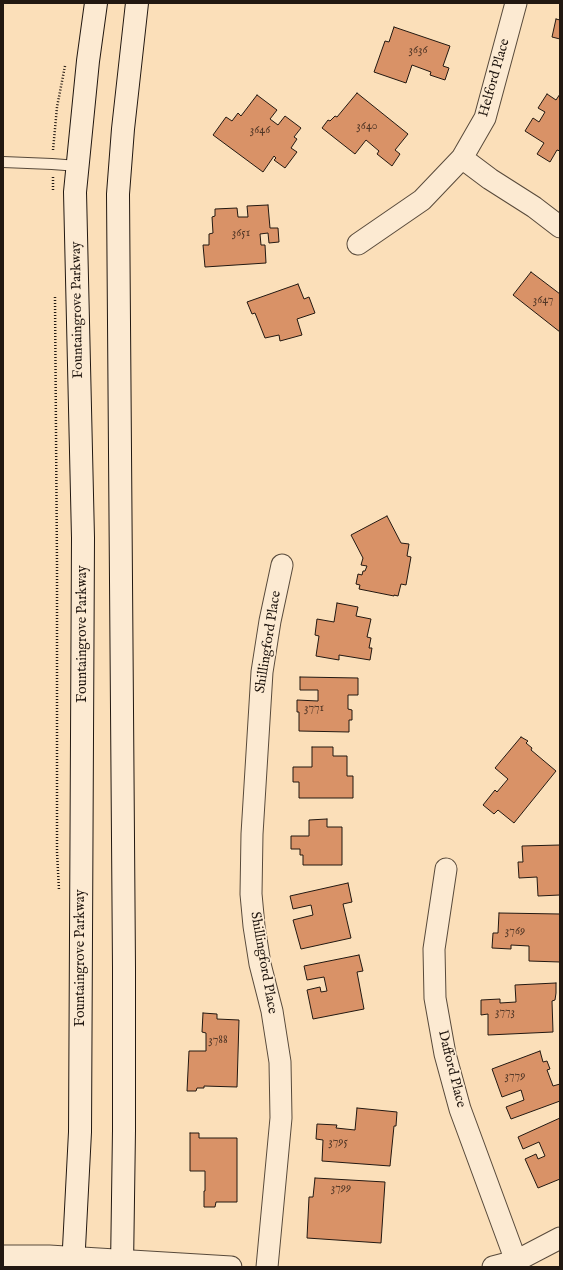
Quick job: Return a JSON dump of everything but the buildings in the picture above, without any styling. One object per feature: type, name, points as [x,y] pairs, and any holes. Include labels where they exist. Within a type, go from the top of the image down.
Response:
[{"type":"main road","name":"Fountaingrove Parkway","points":[[73,1262],[80,1132],[83,546],[75,192],[88,61],[96,3]]},
{"type":"main road","points":[[122,1264],[124,959],[118,194],[123,129],[137,3]]},
{"type":"street","name":"Helford Place","points":[[358,244],[422,200],[462,158],[485,118],[516,3]]},
{"type":"street","points":[[462,158],[490,179],[534,207],[560,227]]},
{"type":"street","name":"Shillingford Place","points":[[268,1267],[281,1118],[280,1062],[272,1010],[260,964],[254,926],[251,894],[252,834],[262,672],[270,621],[282,565]]},
{"type":"street","name":"Dafford Place","points":[[446,869],[434,949],[435,998],[445,1054],[460,1109],[516,1261]]},
{"type":"street","points":[[493,1267],[516,1261],[560,1238]]},
{"type":"street","points":[[3,1256],[49,1256],[73,1262],[231,1267]]},
{"type":"lane","points":[[3,162],[78,166]]},
{"type":"path","points":[[55,292],[57,566],[56,852],[59,891]]}]
